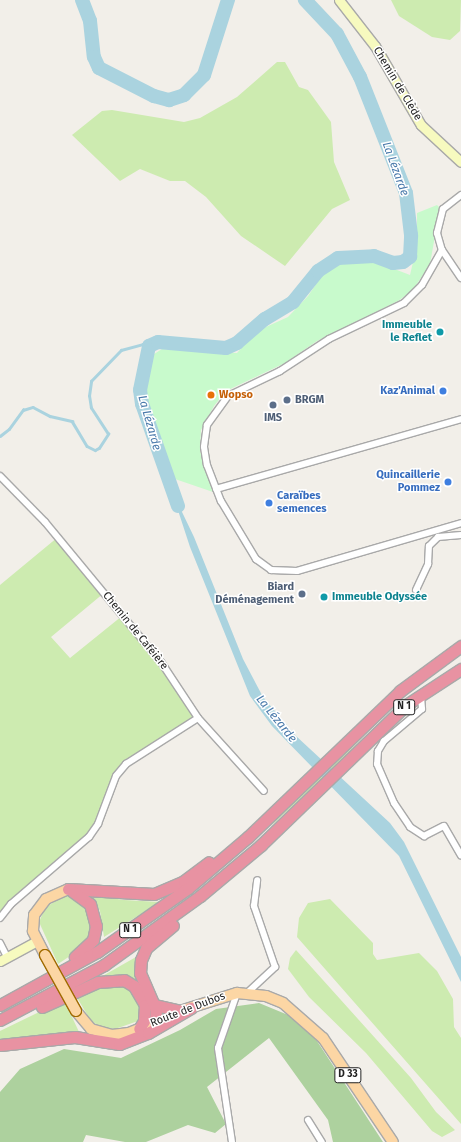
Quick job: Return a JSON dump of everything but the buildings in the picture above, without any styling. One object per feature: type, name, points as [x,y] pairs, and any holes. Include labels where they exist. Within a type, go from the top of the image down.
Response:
[{"type":"highway","points":[[400,691],[461,646]]},
{"type":"highway","name":"N 1","points":[[0,1005],[97,952],[144,921],[221,862],[400,691],[461,654]]},
{"type":"highway","name":"N 1","points":[[0,1021],[104,965],[200,896],[261,845],[354,753],[406,705],[461,669]]},
{"type":"highway","points":[[406,705],[461,678]]},
{"type":"highway","points":[[68,889],[144,896],[170,889],[275,812]]},
{"type":"highway","points":[[155,1022],[155,1005],[140,973],[146,948],[243,868],[261,845]]},
{"type":"highway","points":[[0,1000],[74,958],[93,940],[96,926],[90,904],[68,889]]},
{"type":"highway","points":[[0,1021],[98,982],[114,979],[134,986],[141,995],[146,1012],[138,1029]]},
{"type":"highway","points":[[155,1005],[180,1011]]},
{"type":"highway","points":[[0,1045],[75,1038],[119,1044],[148,1033],[191,1008]]},
{"type":"main road","name":"Chemin de Clède","points":[[339,0],[375,46],[421,125],[461,162]]},
{"type":"main road","name":"Route de Dubos","points":[[68,889],[52,895],[38,907],[32,922],[37,941],[76,1011],[91,1029],[105,1034],[120,1035],[180,1011],[242,993]]},
{"type":"main road","points":[[3,959],[37,941]]},
{"type":"main road","name":"D 33","points":[[242,993],[283,1003],[323,1038],[393,1142]]},
{"type":"street","points":[[459,197],[447,204],[440,217],[437,233],[442,250],[461,278]]},
{"type":"street","points":[[442,250],[422,285],[404,303],[329,339],[280,371],[242,388],[222,402],[207,425],[204,447],[216,489],[256,559],[271,570],[283,572],[297,570],[461,523]]},
{"type":"street","points":[[216,489],[461,419]]},
{"type":"street","name":"Chemin de Caféière","points":[[0,476],[45,522],[161,662],[198,718],[264,791]]},
{"type":"street","points":[[416,590],[428,564],[429,546],[438,537],[461,535]]},
{"type":"street","points":[[421,697],[422,708],[384,741],[378,751],[377,764],[394,803],[410,827],[424,836],[444,826],[461,856]]},
{"type":"street","points":[[0,918],[11,904],[89,837],[98,824],[116,776],[126,764],[198,718]]},
{"type":"street","points":[[232,1142],[218,1048],[242,993],[275,969],[274,959],[254,906],[257,880]]},
{"type":"street","points":[[0,943],[3,959]]},
{"type":"street","points":[[308,1120],[322,1142]]},
{"type":"green space","points":[[391,0],[461,0],[460,31],[450,40],[432,37],[399,16]]},
{"type":"green space","points":[[277,62],[285,62],[299,87],[308,90],[331,122],[334,162],[350,200],[332,209],[285,266],[241,236],[206,197],[185,181],[170,181],[140,169],[120,181],[72,135],[102,111],[112,110],[184,122],[200,118],[237,97]]},
{"type":"green space","points":[[437,205],[440,208],[430,264],[413,290],[398,301],[317,341],[285,363],[226,391],[214,406],[201,430],[200,451],[213,492],[175,479],[165,462],[148,414],[144,379],[151,356],[162,349],[237,353],[257,331],[288,317],[308,296],[327,268],[343,261],[371,260],[410,275],[417,245],[417,213]]},
{"type":"green space","points":[[58,537],[104,593],[51,637],[70,658],[122,616],[161,662],[198,718],[126,764],[89,837],[11,904],[0,918],[0,585]]},
{"type":"green space","points":[[384,715],[331,770],[328,767],[379,718]]},
{"type":"green space","points":[[320,775],[323,778],[271,826],[281,814]]},
{"type":"green space","points":[[71,895],[85,907],[92,921],[92,936],[82,948],[58,964],[39,922],[45,908],[58,899]]},
{"type":"green space","points":[[91,895],[124,900],[160,902],[104,937],[100,911]]},
{"type":"green space","points":[[330,899],[373,943],[373,954],[377,960],[419,953],[437,971],[453,999],[454,1027],[461,1038],[461,1124],[297,937],[299,918],[308,903]]},
{"type":"green space","points":[[296,950],[411,1078],[436,1112],[455,1130],[442,1137],[432,1131],[366,1053],[309,997],[288,969],[290,958]]},
{"type":"green space","points":[[136,957],[134,974],[138,983],[99,978]]},
{"type":"green space","points":[[108,985],[129,988],[142,1004],[138,1021],[115,1029],[101,1027],[91,1021],[76,996]]},
{"type":"green space","points":[[64,1000],[80,1034],[0,1041],[0,1031]]},
{"type":"green space","points":[[259,1003],[293,1017],[317,1041],[383,1142],[333,1142],[328,1120],[269,1038],[207,1087],[226,1124],[215,1133],[188,1125],[146,1142],[125,1142],[86,1135],[83,1142],[0,1142],[0,1092],[20,1069],[64,1049],[121,1058],[180,1030],[216,1009]]},
{"type":"water","points":[[171,489],[194,537],[243,659],[263,697],[296,736],[390,823],[404,842],[461,957],[461,982],[399,856],[272,726],[250,696],[190,547]]},
{"type":"waterway","name":"La Lézarde","points":[[82,0],[90,21],[94,57],[99,68],[154,96],[169,100],[184,95],[204,75],[228,0]]},
{"type":"waterway","name":"La Lézarde","points":[[178,506],[142,404],[140,390],[149,346],[158,342],[226,348],[237,343],[265,319],[293,302],[318,271],[338,258],[374,256],[393,263],[403,262],[410,257],[411,235],[406,193],[360,77],[337,34],[305,0]]},
{"type":"waterway","points":[[0,436],[9,429],[23,410],[33,407],[50,416],[72,421],[87,446],[95,450],[99,448],[108,434],[91,408],[89,396],[91,381],[121,350],[143,344],[146,351]]},
{"type":"place","name":"Immeuble le Reflet","points":[[440,332]]},
{"type":"place","name":"Kaz’Animal","points":[[443,391]]},
{"type":"place","name":"Wopso","points":[[211,395]]},
{"type":"place","name":"BRGM","points":[[287,400]]},
{"type":"place","name":"IMS","points":[[273,405]]},
{"type":"place","name":"Quincaillerie Pommez","points":[[448,482]]},
{"type":"place","name":"Caraïbes semences","points":[[269,503]]},
{"type":"place","name":"Biard Déménagement","points":[[302,594]]},
{"type":"place","name":"Immeuble Odyssée","points":[[324,597]]}]
